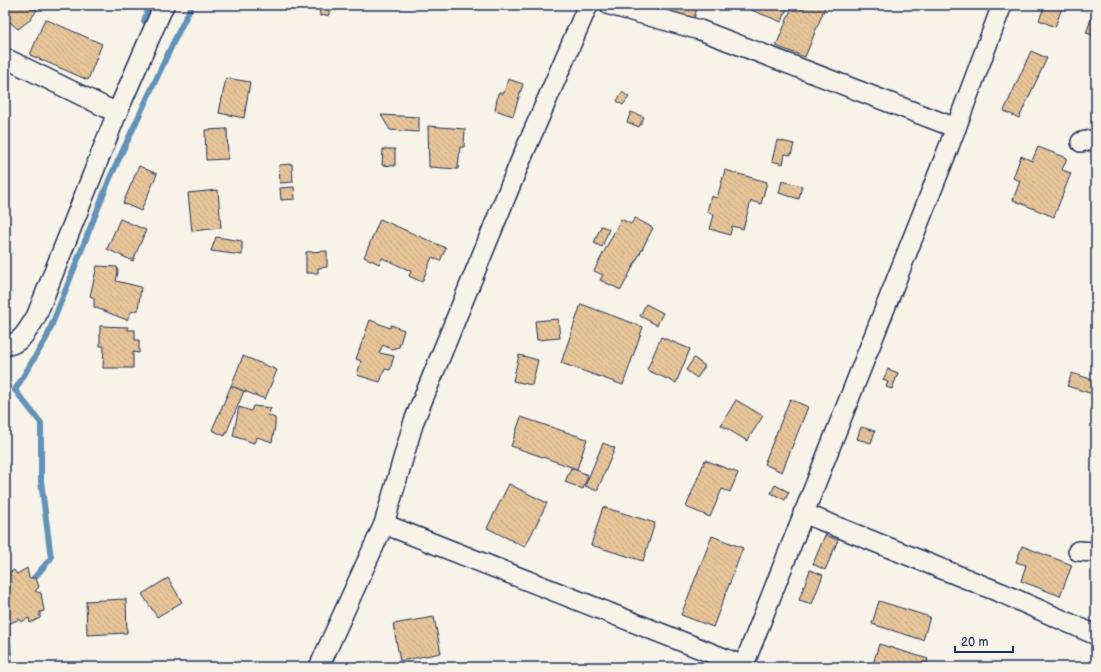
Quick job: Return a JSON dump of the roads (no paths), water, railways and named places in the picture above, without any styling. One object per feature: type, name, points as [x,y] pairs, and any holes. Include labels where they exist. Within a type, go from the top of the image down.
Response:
[{"type":"street","points":[[5,346],[14,344],[24,337],[36,317],[116,113],[164,5]]},
{"type":"street","points":[[320,667],[384,524],[414,421],[517,170],[588,5]]},
{"type":"street","points":[[610,5],[700,30],[956,128]]},
{"type":"street","points":[[384,524],[744,666],[956,128],[1002,5]]},
{"type":"street","points":[[5,58],[116,113]]},
{"type":"street","points":[[804,513],[1004,594],[1096,635]]},
{"type":"waterway","points":[[144,21],[150,5]]},
{"type":"waterway","points":[[29,584],[51,558],[41,481],[41,423],[15,390],[47,337],[110,178],[192,5]]},
{"type":"waterway","points":[[9,608],[6,612],[10,667]]}]
